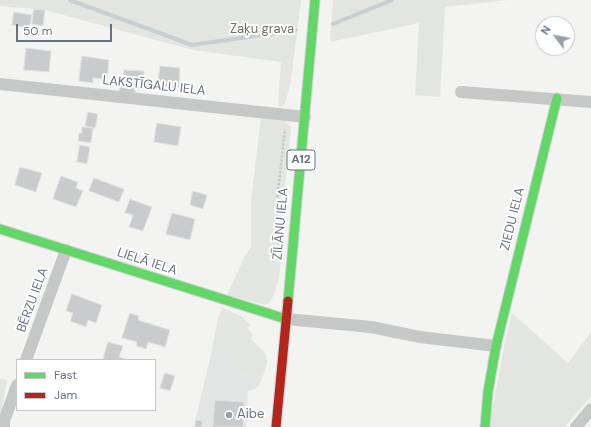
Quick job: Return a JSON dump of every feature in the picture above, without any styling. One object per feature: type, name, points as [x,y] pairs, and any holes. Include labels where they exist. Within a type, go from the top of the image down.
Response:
[{"type":"main road","name":"ZĪLĀNU IELA","points":[[276,427],[315,0]]},
{"type":"main road","name":"ZIEDU IELA","points":[[485,427],[488,392],[496,346],[557,98]]},
{"type":"main road","name":"LIELĀ IELA","points":[[0,229],[286,319]]},
{"type":"street","name":"LAKSTĪGALU IELA","points":[[0,84],[304,117]]},
{"type":"street","points":[[461,92],[557,98],[591,102]]},
{"type":"street","name":"BĒRZU IELA","points":[[26,359],[66,250]]},
{"type":"street","points":[[286,319],[371,327],[420,337],[496,346]]},
{"type":"street","points":[[3,424],[16,388]]},
{"type":"street","points":[[576,427],[591,409]]},
{"type":"shaded area","points":[[212,349],[228,354],[233,372],[262,379],[258,387],[248,391],[246,427],[194,427]]},
{"type":"green space","name":"Zaķu grava","points":[[0,0],[301,0],[291,80],[286,101],[283,106],[278,107],[281,62],[193,50],[45,10],[0,6]]},
{"type":"green space","name":"Zaķu grava","points":[[333,0],[509,0],[445,7],[440,97],[415,95],[419,23],[330,42]]},
{"type":"green space","points":[[261,118],[285,121],[291,127],[284,197],[281,196],[279,215],[282,216],[279,278],[272,299],[266,305],[227,295],[246,254],[251,247],[251,201]]},
{"type":"green space","points":[[223,308],[241,316],[251,325],[247,328],[253,335],[250,338],[266,354],[267,363],[262,379],[233,372],[228,354],[212,349],[219,315]]},
{"type":"green space","points":[[512,313],[568,363],[591,332],[591,396],[565,427],[489,427]]},
{"type":"green space","points":[[0,378],[7,380],[0,420]]},
{"type":"building","points":[[34,9],[45,10],[43,26],[32,24]]},
{"type":"building","points":[[14,12],[32,15],[29,28],[12,25]]},
{"type":"building","points":[[26,48],[51,51],[49,72],[24,70]]},
{"type":"building","points":[[82,56],[109,60],[107,79],[93,78],[93,83],[79,81]]},
{"type":"building","points":[[160,66],[180,68],[179,88],[158,86]]},
{"type":"building","points":[[124,70],[144,71],[143,90],[135,89],[135,93],[119,92],[120,81],[124,81]]},
{"type":"building","points":[[88,112],[98,114],[95,128],[85,126]]},
{"type":"building","points":[[157,123],[181,127],[178,146],[154,142]]},
{"type":"building","points":[[82,127],[93,128],[91,143],[78,141],[79,133],[82,133]]},
{"type":"building","points":[[80,145],[90,147],[87,164],[77,162]]},
{"type":"building","points":[[20,167],[42,173],[36,192],[15,185]]},
{"type":"building","points":[[61,176],[78,182],[76,188],[83,191],[76,207],[53,199]]},
{"type":"building","points":[[94,178],[124,189],[119,202],[89,191]]},
{"type":"building","points":[[193,191],[207,195],[203,209],[190,205]]},
{"type":"building","points":[[130,199],[152,207],[143,231],[129,227],[133,215],[125,213]]},
{"type":"building","points":[[172,213],[195,219],[190,240],[166,234]]},
{"type":"building","points":[[72,294],[102,305],[96,323],[88,320],[86,327],[70,321],[73,313],[66,311]]},
{"type":"building","points":[[130,313],[139,316],[138,320],[170,330],[165,347],[148,342],[146,349],[136,346],[137,342],[122,338]]},
{"type":"building","points":[[108,342],[123,346],[119,357],[124,359],[103,359]]},
{"type":"building","points":[[165,373],[175,376],[170,391],[160,388]]},
{"type":"building","name":"Aibe","points":[[215,400],[244,402],[243,427],[213,427]]},
{"type":"building","points":[[196,420],[203,421],[202,427],[195,427]]},
{"type":"waterway","points":[[70,0],[192,45],[296,30]]},
{"type":"waterway","points":[[333,24],[392,0]]},
{"type":"traffic: fast","points":[[288,301],[315,0]]},
{"type":"traffic: fast","points":[[485,427],[488,392],[496,346],[557,98]]},
{"type":"traffic: fast","points":[[0,229],[286,319]]},
{"type":"traffic: jam","points":[[276,427],[288,301]]},
{"type":"place","name":"Aibe","points":[[229,415]]}]
